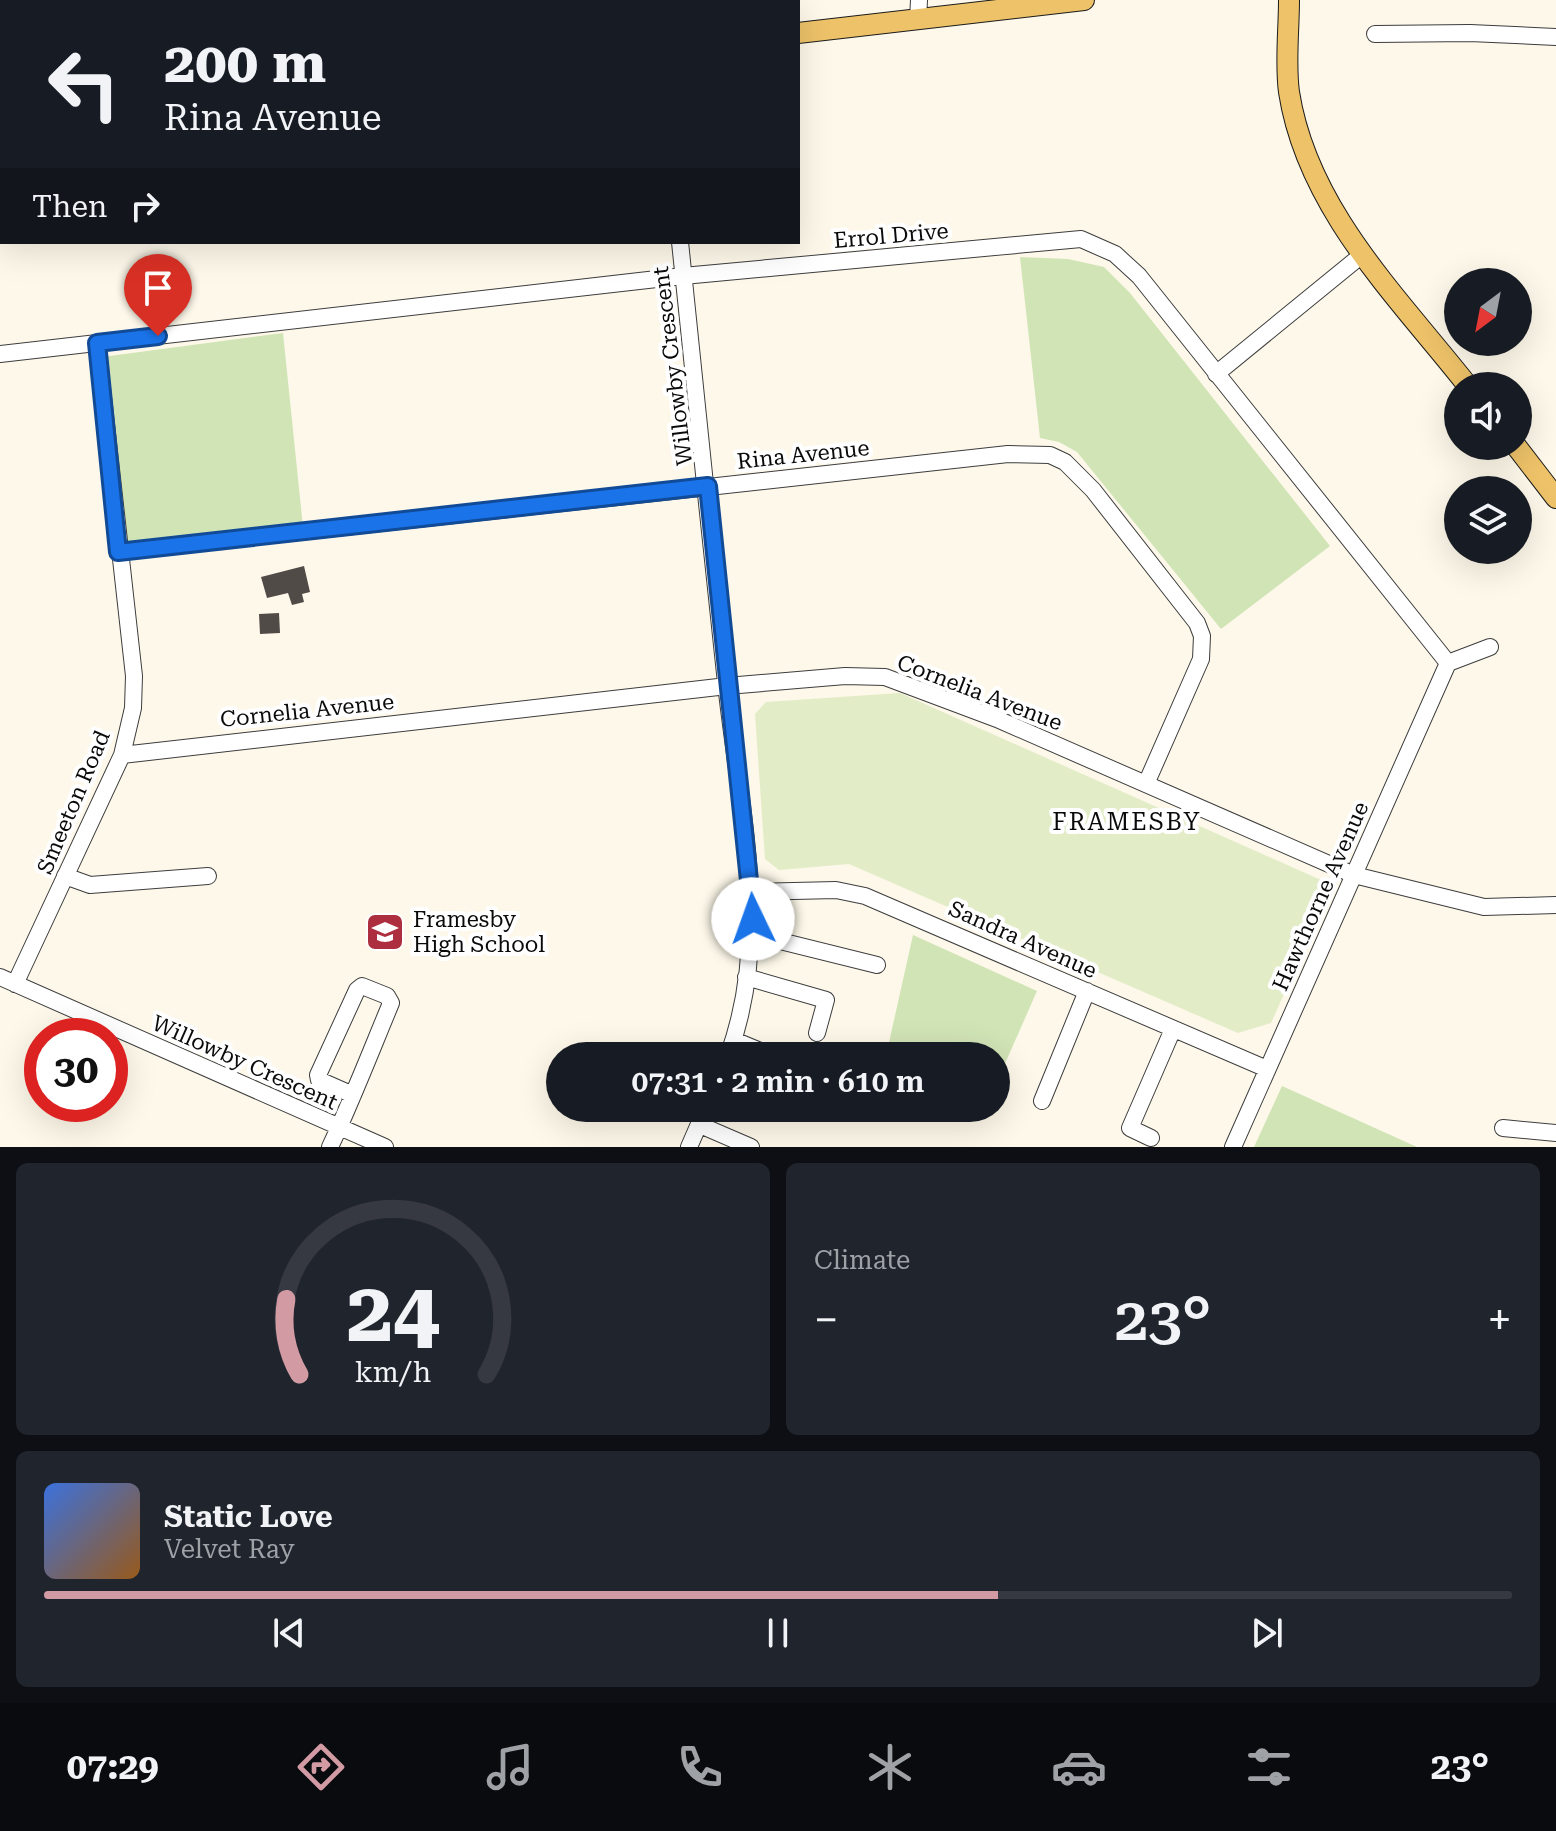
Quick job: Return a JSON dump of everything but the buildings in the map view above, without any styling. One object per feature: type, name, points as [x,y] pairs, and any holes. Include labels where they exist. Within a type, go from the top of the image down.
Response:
[{"type":"main road","points":[[800,33],[919,10],[1084,0]]},
{"type":"main road","points":[[1289,0],[1289,89],[1311,171],[1336,216],[1363,254],[1457,372]]},
{"type":"main road","points":[[1527,460],[1556,498]]},
{"type":"street","points":[[1375,34],[1470,33],[1556,37]]},
{"type":"street","name":"Errol Drive","points":[[0,354],[683,276],[1081,239],[1115,254],[1139,276],[1448,663]]},
{"type":"street","name":"Willowby Crescent","points":[[680,244],[727,686],[753,892],[752,934],[732,1042]]},
{"type":"street","points":[[1216,374],[1363,254]]},
{"type":"street","name":"Smeeton Road","points":[[8,981],[65,876],[122,755],[133,708],[134,676],[97,343]]},
{"type":"street","name":"Rina Avenue","points":[[118,552],[1008,454],[1050,455],[1065,462],[1093,490],[1187,606],[1202,636],[1201,659],[1146,784]]},
{"type":"street","points":[[1448,663],[1490,647]]},
{"type":"street","name":"Hawthorne Avenue","points":[[1233,1147],[1448,663]]},
{"type":"street","name":"Cornelia Avenue","points":[[122,755],[727,686],[845,676],[885,677],[997,719],[1354,875],[1484,907],[1556,905]]},
{"type":"street","points":[[65,876],[90,885],[208,876]]},
{"type":"street","name":"Sandra Avenue","points":[[753,892],[836,890],[865,896],[1267,1069]]},
{"type":"street","points":[[752,934],[877,965]]},
{"type":"street","points":[[746,977],[826,1000],[817,1033]]},
{"type":"street","name":"Willowby Crescent","points":[[8,981],[385,1147]]},
{"type":"street","points":[[330,1147],[353,1095],[391,1003],[387,996],[362,986],[357,990],[318,1075],[319,1080],[353,1095]]},
{"type":"street","points":[[1042,1101],[1087,991]]},
{"type":"street","points":[[1151,1138],[1130,1128],[1173,1029]]},
{"type":"street","points":[[689,1147],[701,1122]]},
{"type":"street","points":[[700,1125],[751,1147]]},
{"type":"street","points":[[1503,1128],[1556,1133]]},
{"type":"green space","points":[[1020,257],[1068,259],[1104,267],[1130,293],[1330,546],[1221,629],[1077,452],[1059,442],[1040,438]]},
{"type":"green space","points":[[283,333],[303,527],[124,544],[102,357]]},
{"type":"green space","points":[[900,693],[1321,880],[1329,894],[1271,1023],[1238,1033],[849,864],[779,870],[765,859],[755,714],[766,702]]},
{"type":"green space","points":[[913,935],[1037,991],[1010,1052],[1010,1042],[889,1042]]},
{"type":"green space","points":[[1282,1086],[1417,1147],[1254,1147]]},
{"type":"place","name":"Framesby High School","points":[[385,932]]},
{"type":"district","name":"FRAMESBY","points":[[1127,822]]},
{"type":"route","points":[[158,336],[97,343],[118,552],[708,486],[727,686],[753,892],[753,919]]}]
